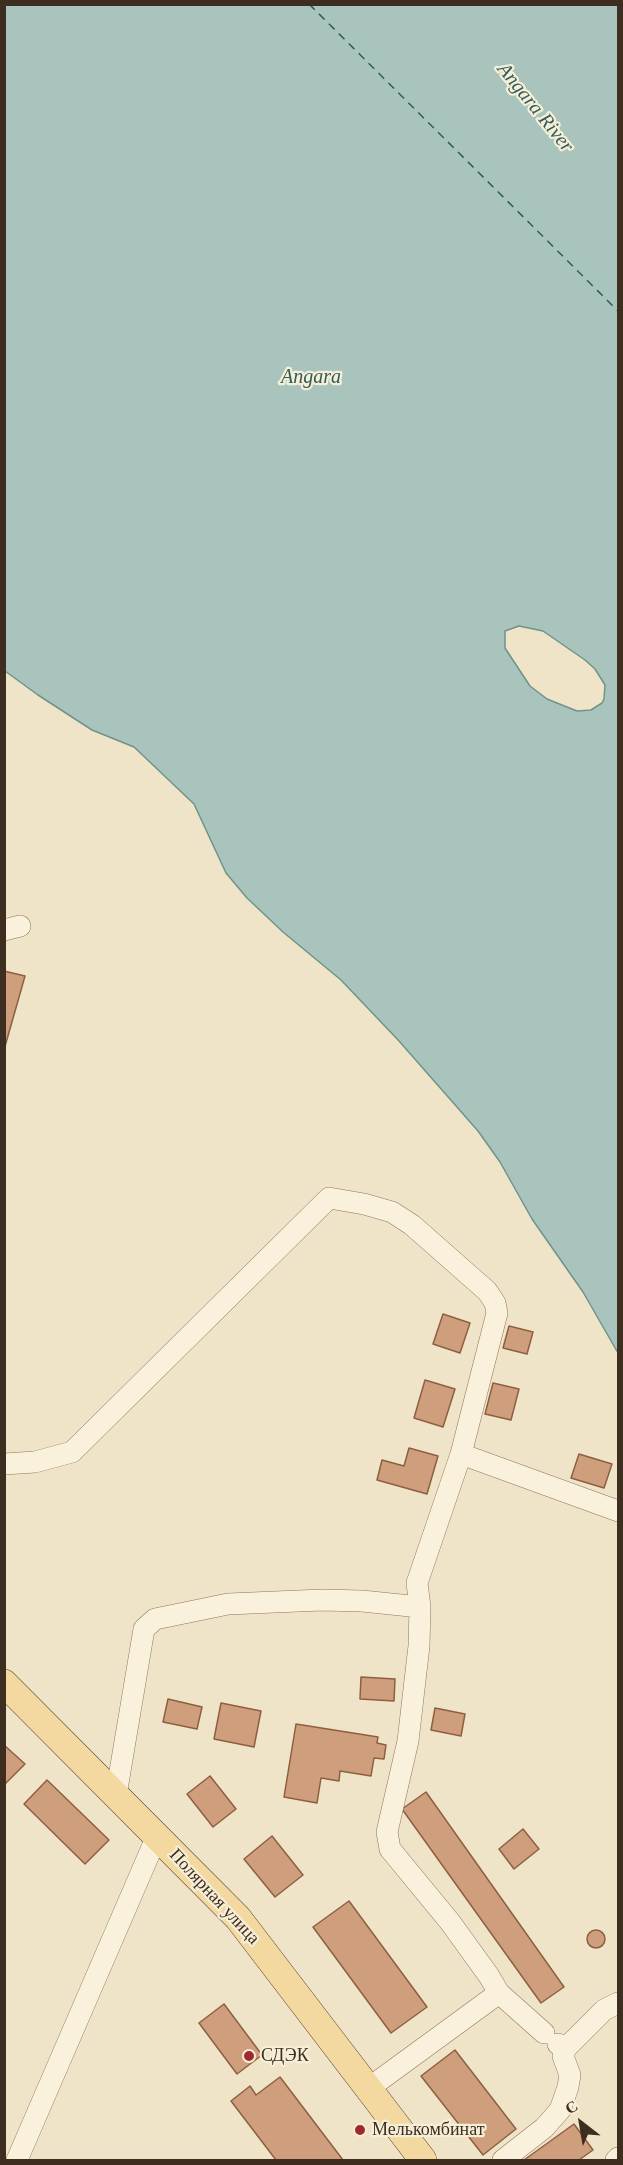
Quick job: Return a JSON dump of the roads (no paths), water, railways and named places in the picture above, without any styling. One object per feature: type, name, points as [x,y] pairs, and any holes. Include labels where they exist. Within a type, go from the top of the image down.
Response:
[{"type":"main road","name":"Полярная улица","points":[[4,1683],[238,1918],[423,2160]]},
{"type":"lane","points":[[4,1464],[34,1462],[72,1452],[329,1198],[392,1212],[412,1225],[487,1291],[495,1303],[497,1313],[461,1454],[417,1583],[420,1607],[419,1646],[408,1741],[387,1832],[390,1849],[463,1940],[498,1993],[556,2042],[570,2075],[560,2110],[544,2128],[503,2160]]},
{"type":"lane","points":[[461,1454],[618,1511]]},
{"type":"lane","points":[[116,1795],[144,1629],[155,1619],[228,1604],[362,1601],[420,1607]]},
{"type":"lane","points":[[17,2160],[157,1836]]},
{"type":"lane","points":[[369,2088],[498,1993]]},
{"type":"lane","points":[[556,2042],[618,2003]]},
{"type":"water","name":"Angara","points":[[4,5],[618,5],[618,1353],[583,1292],[532,1219],[500,1162],[478,1131],[399,1041],[341,980],[283,932],[247,898],[226,873],[194,804],[134,747],[92,730],[5,671]],"holes":[[[519,626],[543,631],[595,669],[605,685],[602,703],[591,710],[577,711],[547,699],[530,686],[505,648],[505,631]]]},
{"type":"place","name":"СДЭК","points":[[249,2056]]},
{"type":"place","name":"Мелькомбинат","points":[[360,2130]]},
{"type":"water label","name":"Angara River","points":[[535,108]]}]
